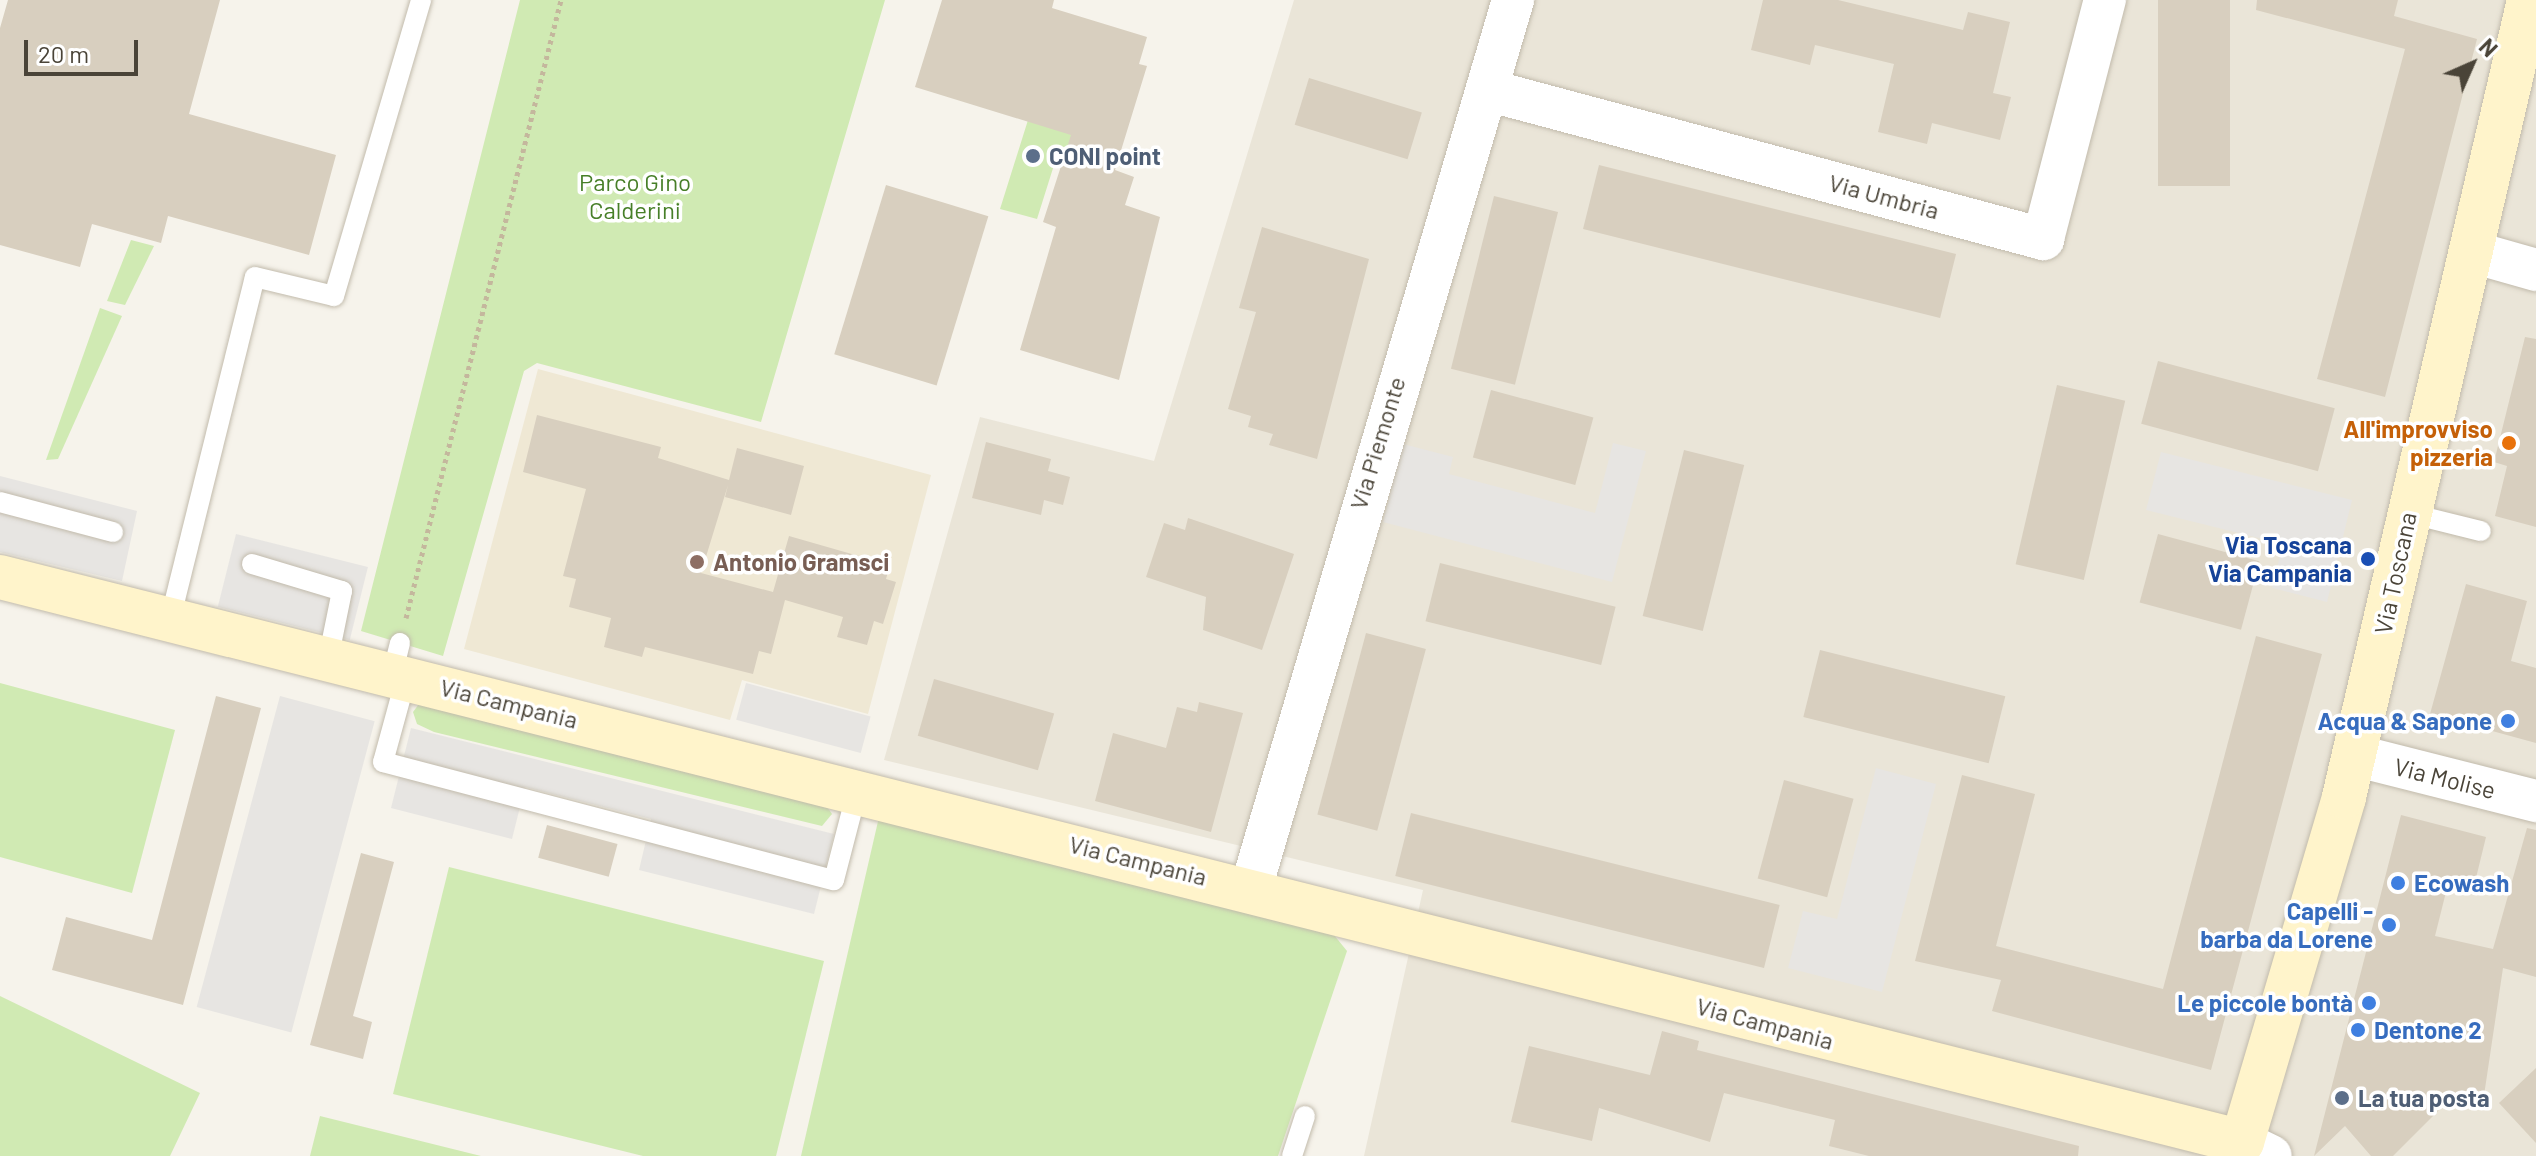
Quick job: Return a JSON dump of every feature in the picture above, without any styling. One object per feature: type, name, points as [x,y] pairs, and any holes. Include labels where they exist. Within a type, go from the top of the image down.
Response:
[{"type":"street","name":"Via Piemonte","points":[[1251,888],[1363,487],[1513,0]]},
{"type":"street","name":"Via Umbria","points":[[1487,90],[2043,239],[2105,0]]},
{"type":"street","name":"Via Toscana","points":[[2257,1149],[2354,755],[2408,513],[2476,253],[2529,0]]},
{"type":"street","points":[[2476,253],[2536,270]]},
{"type":"street","name":"Via Campania","points":[[0,577],[328,660],[399,665],[857,791],[1251,888],[2257,1149]]},
{"type":"street","name":"Via Molise","points":[[2354,755],[2536,801]]},
{"type":"lane","points":[[170,620],[255,277],[334,296],[421,0]]},
{"type":"lane","points":[[0,502],[113,532]]},
{"type":"lane","points":[[2408,513],[2481,531]]},
{"type":"lane","points":[[252,564],[342,591],[328,660]]},
{"type":"lane","points":[[399,665],[383,762],[834,880],[857,791]]},
{"type":"lane","points":[[1292,1156],[1305,1116]]},
{"type":"path","points":[[399,665],[561,0]]},
{"type":"shaded area","points":[[1294,0],[2536,0],[2536,1156],[1364,1156],[1423,890],[884,760],[980,417],[1154,461]]},
{"type":"shaded area","name":"Antonio Gramsci","points":[[538,369],[931,475],[868,714],[742,680],[730,720],[464,649]]},
{"type":"shaded area","points":[[1613,443],[1646,451],[1612,582],[1383,522],[1403,444],[1453,457],[1449,474],[1595,513]]},
{"type":"shaded area","points":[[2161,452],[2352,500],[2327,602],[2272,588],[2283,544],[2146,510]]},
{"type":"shaded area","points":[[0,476],[137,511],[122,581],[0,552]]},
{"type":"shaded area","points":[[236,534],[368,567],[350,640],[218,607]]},
{"type":"shaded area","points":[[746,683],[871,716],[861,753],[736,720]]},
{"type":"shaded area","points":[[280,696],[375,721],[291,1032],[197,1007]]},
{"type":"shaded area","points":[[411,728],[834,834],[814,914],[639,870],[651,819],[525,787],[512,839],[391,808]]},
{"type":"shaded area","points":[[1876,768],[1936,784],[1882,992],[1788,968],[1803,911],[1837,919]]},
{"type":"green space","name":"Parco Gino Calderini","points":[[520,0],[885,0],[761,422],[537,363],[524,371],[443,656],[361,631]]},
{"type":"green space","points":[[1028,120],[1129,153],[1125,168],[1060,146],[1037,219],[1000,209]]},
{"type":"green space","points":[[131,240],[154,246],[125,305],[107,301]]},
{"type":"green space","points":[[100,308],[122,316],[58,459],[46,460]]},
{"type":"green space","points":[[0,683],[175,730],[132,893],[0,857]]},
{"type":"green space","points":[[422,700],[823,801],[832,814],[822,826],[434,732],[417,724],[413,712]]},
{"type":"green space","points":[[879,817],[1334,935],[1347,951],[1278,1156],[801,1156]]},
{"type":"green space","points":[[449,867],[824,961],[776,1156],[643,1156],[393,1094]]},
{"type":"green space","points":[[0,996],[200,1093],[170,1156],[0,1156]]},
{"type":"green space","points":[[320,1116],[481,1156],[310,1156]]},
{"type":"building","points":[[8,0],[220,0],[189,114],[336,155],[309,255],[168,216],[161,243],[92,224],[80,267],[0,245],[0,28]]},
{"type":"building","points":[[942,0],[1054,0],[1052,8],[1147,37],[1139,64],[1147,66],[1115,170],[1134,177],[1125,205],[1160,217],[1119,380],[1020,350],[1056,227],[1043,222],[1071,135],[915,87]]},
{"type":"building","points":[[1763,0],[1838,0],[1963,30],[1968,12],[2010,22],[1993,93],[2011,97],[2000,140],[1932,123],[1927,144],[1878,132],[1894,64],[1815,45],[1810,65],[1751,50]]},
{"type":"building","points":[[2158,0],[2230,0],[2230,186],[2158,186]]},
{"type":"building","points":[[2257,0],[2398,0],[2394,16],[2477,39],[2385,397],[2317,379],[2405,49],[2256,10]]},
{"type":"building","points":[[1309,78],[1422,112],[1408,159],[1295,125]]},
{"type":"building","points":[[1599,165],[1956,254],[1940,318],[1583,229]]},
{"type":"building","points":[[886,185],[988,216],[937,386],[834,354]]},
{"type":"building","points":[[1494,196],[1558,212],[1515,385],[1451,369]]},
{"type":"building","points":[[1262,227],[1369,259],[1317,459],[1269,445],[1273,434],[1248,427],[1251,416],[1228,409],[1256,312],[1239,308]]},
{"type":"building","points":[[2525,337],[2536,339],[2536,527],[2495,516],[2507,466],[2494,462]]},
{"type":"building","points":[[2158,361],[2335,408],[2318,471],[2141,424]]},
{"type":"building","points":[[2057,385],[2125,401],[2084,580],[2016,564]]},
{"type":"building","points":[[1491,390],[1593,417],[1575,485],[1473,458]]},
{"type":"building","points":[[537,415],[661,447],[658,458],[729,480],[737,448],[804,466],[791,515],[725,497],[728,485],[701,573],[773,592],[789,536],[890,565],[886,579],[896,582],[883,624],[874,621],[867,645],[837,637],[843,617],[785,600],[771,654],[759,651],[753,674],[645,647],[642,657],[604,647],[611,618],[569,607],[576,579],[563,576],[586,489],[523,472]]},
{"type":"building","points":[[986,442],[1051,459],[1048,471],[1070,477],[1063,505],[1044,500],[1041,515],[972,498]]},
{"type":"building","points":[[1684,450],[1744,465],[1703,631],[1643,616]]},
{"type":"building","points":[[1188,518],[1294,554],[1262,650],[1203,630],[1206,597],[1146,577],[1164,523],[1185,530]]},
{"type":"building","points":[[2158,534],[2259,561],[2241,630],[2140,603]]},
{"type":"building","points":[[1440,563],[1616,607],[1601,665],[1425,621]]},
{"type":"building","points":[[2466,584],[2527,601],[2511,661],[2536,668],[2536,743],[2430,714]]},
{"type":"building","points":[[1366,633],[1426,649],[1377,831],[1317,815]]},
{"type":"building","points":[[2256,636],[2322,654],[2211,1070],[1992,1011],[2001,980],[1915,961],[1962,775],[2035,794],[1996,946],[2163,989]]},
{"type":"building","points":[[1820,650],[2005,696],[1989,763],[1803,717]]},
{"type":"building","points":[[934,679],[1054,713],[1038,770],[918,736]]},
{"type":"building","points":[[216,696],[261,708],[183,1005],[52,970],[66,917],[152,940]]},
{"type":"building","points":[[1199,702],[1243,713],[1211,832],[1095,801],[1113,733],[1166,748],[1177,707],[1197,712]]},
{"type":"building","points":[[1784,780],[1854,799],[1827,897],[1758,879]]},
{"type":"building","points":[[1411,813],[1780,905],[1764,968],[1395,876]]},
{"type":"building","points":[[2401,815],[2486,837],[2475,882],[2450,876],[2435,936],[2493,949],[2527,828],[2536,830],[2536,977],[2503,968],[2482,1109],[2446,1103],[2393,1156],[2371,1156],[2345,1126],[2314,1156]]},
{"type":"building","points":[[547,825],[618,844],[609,877],[538,858]]},
{"type":"building","points":[[361,853],[394,862],[353,1016],[372,1022],[363,1059],[310,1045]]},
{"type":"building","points":[[1662,1031],[1699,1041],[1697,1050],[2079,1146],[2078,1156],[1869,1156],[1829,1146],[1835,1120],[1724,1093],[1710,1142],[1599,1108],[1592,1141],[1511,1122],[1529,1046],[1650,1075]]},
{"type":"building","points":[[2536,1068],[2536,1143],[2499,1103]]},
{"type":"place","name":"CONI point","points":[[1033,156]]},
{"type":"place","name":"All'improvviso pizzeria","points":[[2509,443]]},
{"type":"place","name":"Via Toscana Via Campania","points":[[2368,559]]},
{"type":"place","name":"Antonio Gramsci","points":[[697,562]]},
{"type":"place","name":"Acqua & Sapone","points":[[2508,721]]},
{"type":"place","name":"Ecowash","points":[[2398,883]]},
{"type":"place","name":"Capelli - barba da Lorene","points":[[2389,925]]},
{"type":"place","name":"Le piccole bontà","points":[[2369,1003]]},
{"type":"place","name":"Dentone 2","points":[[2358,1030]]},
{"type":"place","name":"La tua posta","points":[[2342,1098]]}]
